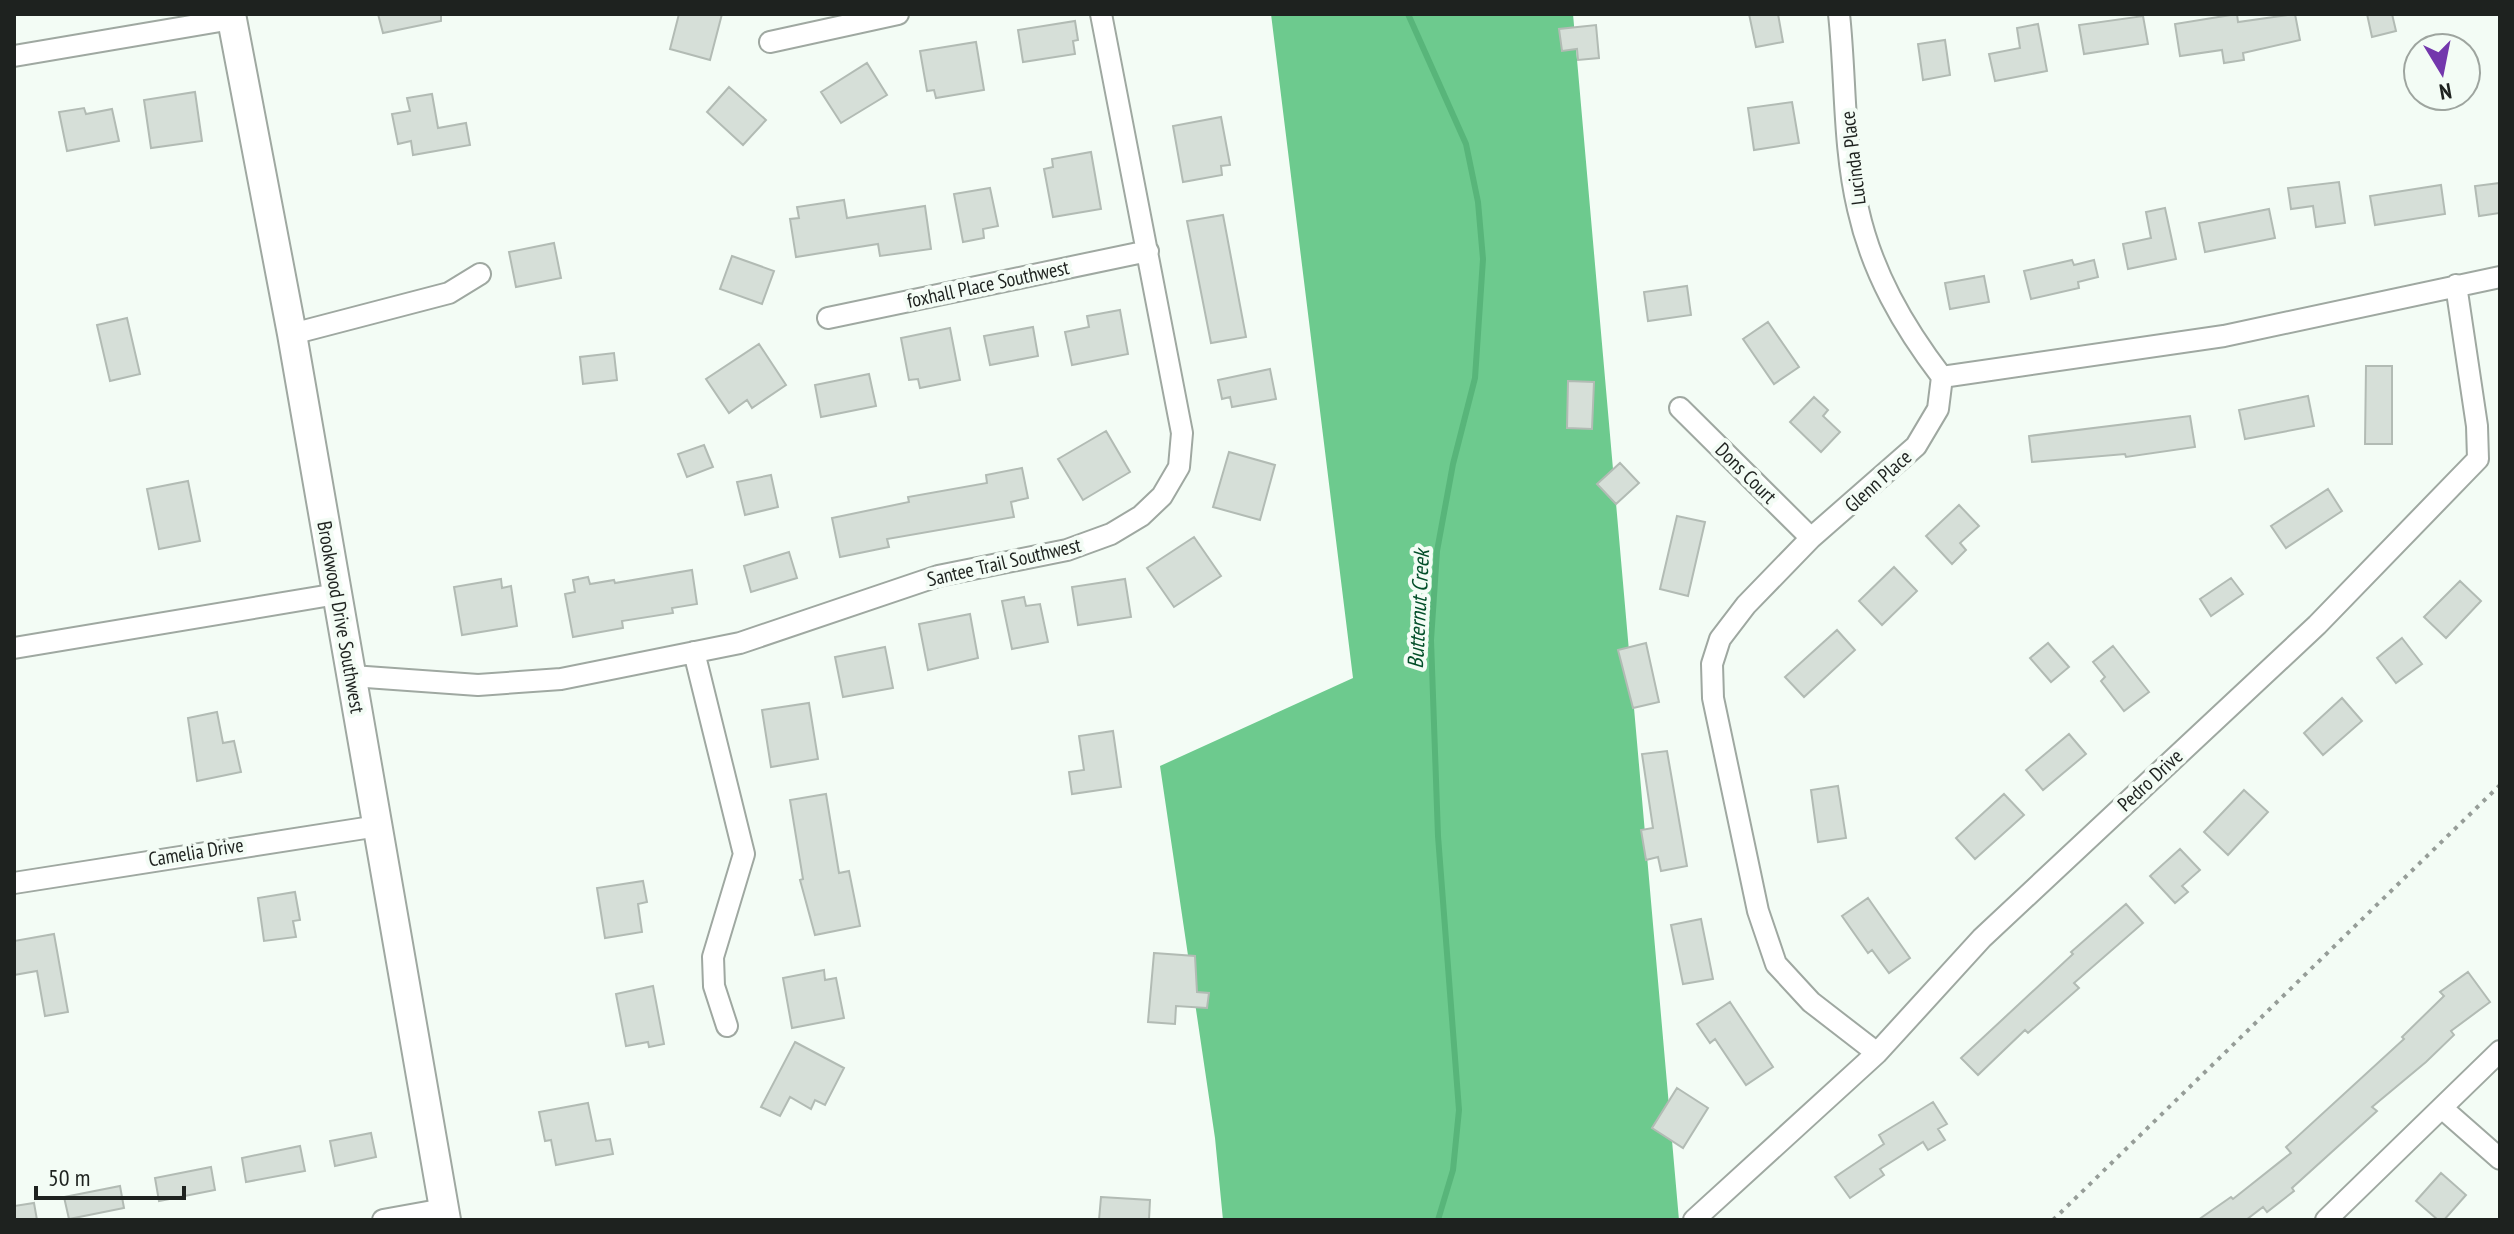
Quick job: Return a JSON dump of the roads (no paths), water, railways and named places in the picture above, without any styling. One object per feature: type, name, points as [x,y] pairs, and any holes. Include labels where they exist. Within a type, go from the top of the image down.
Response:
[{"type":"street","points":[[770,42],[898,14]]},
{"type":"street","name":"Santee Trail Southwest","points":[[352,676],[478,685],[561,679],[740,643],[938,576],[1067,550],[1111,534],[1141,516],[1162,496],[1179,467],[1182,433],[1101,14]]},
{"type":"street","name":"Lucinda Place","points":[[1839,14],[1857,208],[1881,283],[1911,337],[1942,377]]},
{"type":"street","points":[[14,56],[232,17]]},
{"type":"street","name":"Brookwood Drive Southwest","points":[[232,17],[292,334],[445,1214]]},
{"type":"street","name":"foxhall Place Southwest","points":[[828,318],[1148,251]]},
{"type":"street","points":[[292,334],[449,293],[480,274]]},
{"type":"street","points":[[1942,377],[2224,336],[2500,277]]},
{"type":"street","name":"Pedro Drive","points":[[1694,1220],[1877,1053],[1982,938],[2317,625],[2478,459],[2477,426],[2456,285]]},
{"type":"street","name":"Glenn Place","points":[[1877,1053],[1811,1002],[1776,964],[1758,911],[1713,698],[1712,664],[1720,639],[1746,605],[1811,538],[1916,446],[1938,409],[1942,377]]},
{"type":"street","name":"Dons Court","points":[[1680,408],[1811,538]]},
{"type":"street","points":[[14,648],[337,594]]},
{"type":"street","points":[[694,652],[744,854],[713,957],[714,986],[727,1026]]},
{"type":"street","name":"Camelia Drive","points":[[14,883],[378,826]]},
{"type":"street","points":[[2326,1220],[2500,1051]]},
{"type":"street","points":[[2442,1108],[2500,1159]]},
{"type":"street","points":[[383,1220],[445,1214]]},
{"type":"waterway","name":"Butternut Creek","points":[[1408,14],[1466,144],[1478,202],[1483,259],[1475,378],[1453,464],[1437,551],[1431,640],[1438,836],[1459,1110],[1453,1170],[1438,1220]]}]
